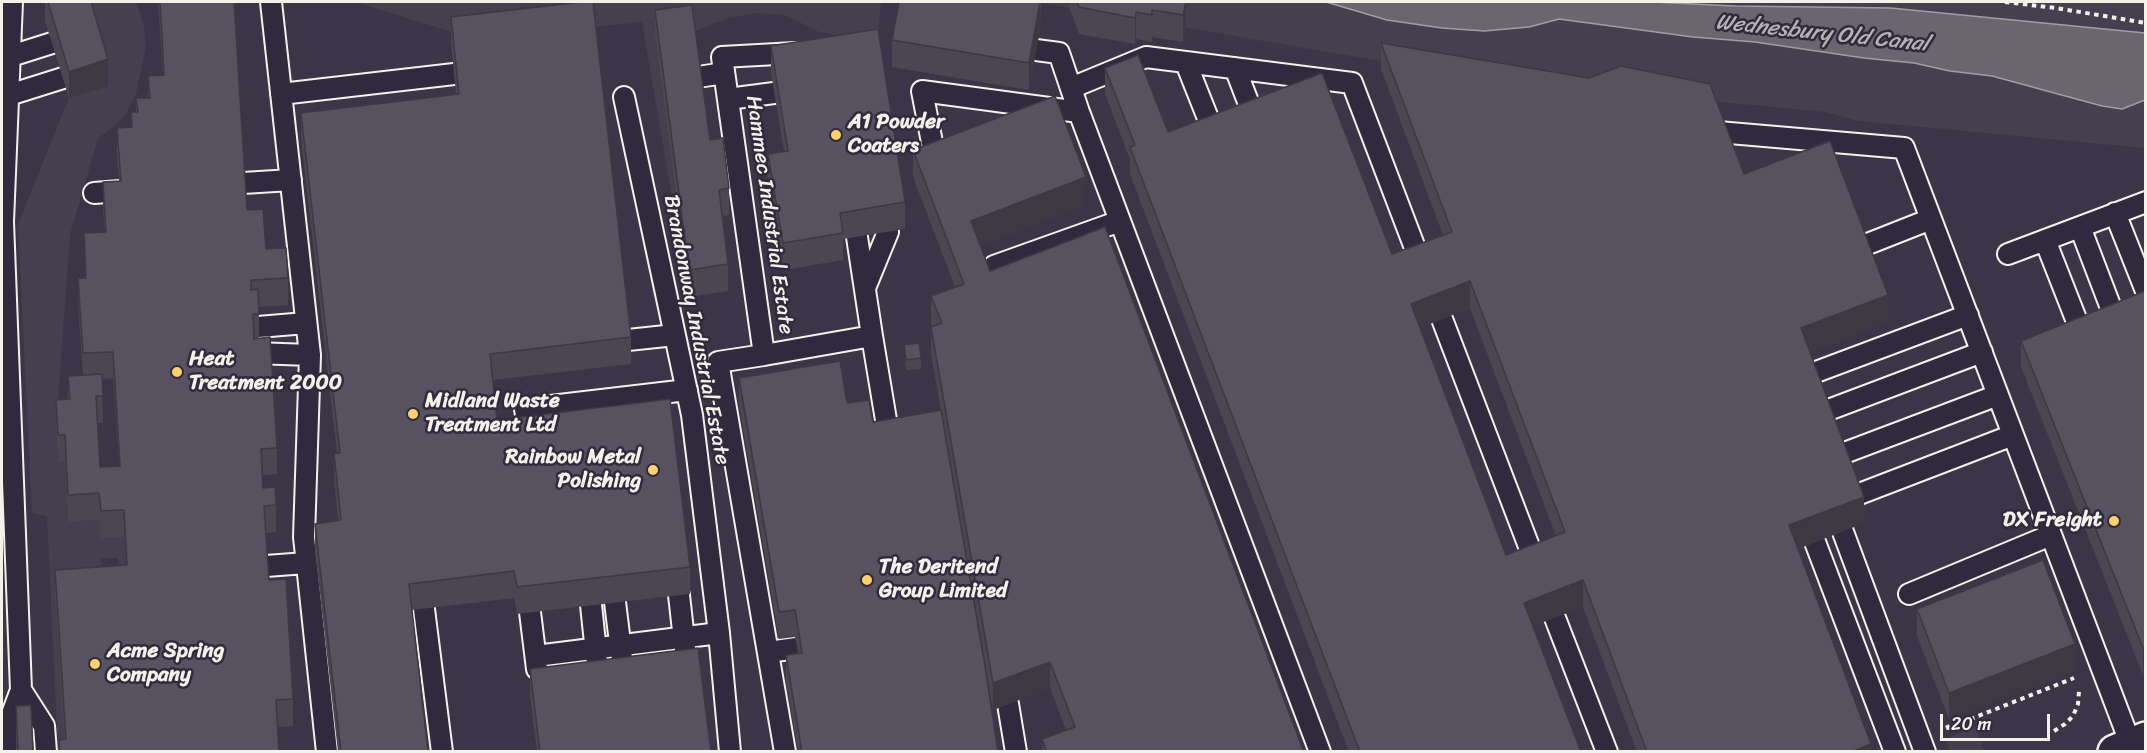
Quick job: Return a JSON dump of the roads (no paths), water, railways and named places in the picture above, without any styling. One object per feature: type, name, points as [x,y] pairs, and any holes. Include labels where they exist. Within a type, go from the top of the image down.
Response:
[{"type":"lane","points":[[271,2],[310,355],[303,537],[327,752]]},
{"type":"lane","points":[[8,8],[10,56],[4,139],[3,222],[9,588],[21,690],[44,726],[46,752]]},
{"type":"lane","points":[[10,56],[52,43]]},
{"type":"lane","points":[[1036,50],[1059,53],[1079,112],[1320,752]]},
{"type":"lane","name":"Hammec Industrial Estate","points":[[785,752],[768,652],[753,525],[718,362],[764,355],[733,185],[728,99],[722,57],[814,51]]},
{"type":"lane","points":[[1071,88],[1146,57],[1352,83],[1423,269]]},
{"type":"lane","points":[[1186,63],[1217,141]]},
{"type":"lane","points":[[1235,68],[1257,125]]},
{"type":"lane","points":[[698,77],[724,73]]},
{"type":"lane","points":[[281,94],[454,74]]},
{"type":"lane","points":[[9,94],[63,78]]},
{"type":"lane","points":[[937,168],[922,91],[1079,112]]},
{"type":"lane","points":[[728,99],[774,93]]},
{"type":"lane","name":"Brandonway Industrial Estate","points":[[624,97],[687,390],[719,633],[730,749]]},
{"type":"lane","points":[[992,100],[994,123]]},
{"type":"lane","points":[[1718,132],[1904,148],[2130,745]]},
{"type":"lane","points":[[243,183],[291,180]]},
{"type":"lane","points":[[94,193],[120,191]]},
{"type":"lane","points":[[2008,254],[2145,202]]},
{"type":"lane","points":[[2115,213],[2145,291]]},
{"type":"lane","points":[[1860,247],[1931,219]]},
{"type":"lane","points":[[994,266],[1120,220]]},
{"type":"lane","points":[[2080,227],[2119,329]]},
{"type":"lane","points":[[865,289],[888,232]]},
{"type":"lane","points":[[857,237],[891,445]]},
{"type":"lane","points":[[2045,240],[2085,342]]},
{"type":"lane","points":[[1808,375],[1968,315]]},
{"type":"lane","points":[[1442,319],[1538,570]]},
{"type":"lane","points":[[258,327],[306,323]]},
{"type":"lane","points":[[628,340],[675,335]]},
{"type":"lane","points":[[764,355],[872,336]]},
{"type":"lane","points":[[809,347],[813,369]]},
{"type":"lane","points":[[254,352],[310,355]]},
{"type":"lane","points":[[1823,412],[1982,352]]},
{"type":"lane","points":[[530,443],[525,410],[687,390]]},
{"type":"lane","points":[[1839,454],[1998,394]]},
{"type":"lane","points":[[634,397],[636,419]]},
{"type":"lane","points":[[613,399],[615,421]]},
{"type":"lane","points":[[567,405],[569,427]]},
{"type":"lane","points":[[1854,496],[2013,435]]},
{"type":"lane","points":[[1843,532],[1926,752]]},
{"type":"lane","points":[[1909,594],[2051,535]]},
{"type":"lane","points":[[1815,542],[1895,752]]},
{"type":"lane","points":[[266,566],[306,563]]},
{"type":"lane","points":[[679,595],[687,666]]},
{"type":"lane","points":[[615,602],[624,674]]},
{"type":"lane","points":[[591,605],[599,678]]},
{"type":"lane","points":[[424,609],[442,752]]},
{"type":"lane","points":[[530,612],[539,685]]},
{"type":"lane","points":[[1555,618],[1607,752]]},
{"type":"lane","points":[[536,656],[719,633]]},
{"type":"lane","points":[[768,652],[797,648]]},
{"type":"lane","points":[[2,697],[21,690]]},
{"type":"lane","points":[[7,752],[6,730],[21,690]]},
{"type":"lane","points":[[1008,705],[1016,752]]},
{"type":"lane","points":[[708,748],[730,749]]},
{"type":"water","name":"Wednesbury Old Canal","points":[[1326,2],[1653,2],[1735,6],[1891,8],[2145,33],[2145,100],[2122,109],[2102,106],[1992,76],[1950,71],[1914,63],[1559,19],[1529,27],[1484,31],[1442,28],[1387,20]]},
{"type":"place","name":"A1 Powder Coaters","points":[[836,135]]},
{"type":"place","name":"Heat Treatment 2000","points":[[177,372]]},
{"type":"place","name":"Midland Waste Treatment Ltd","points":[[413,414]]},
{"type":"place","name":"Rainbow Metal Polishing","points":[[653,470]]},
{"type":"place","name":"DX Freight","points":[[2114,521]]},
{"type":"place","name":"The Deritend Group Limited","points":[[867,580]]},
{"type":"place","name":"Acme Spring Company","points":[[95,664]]}]
